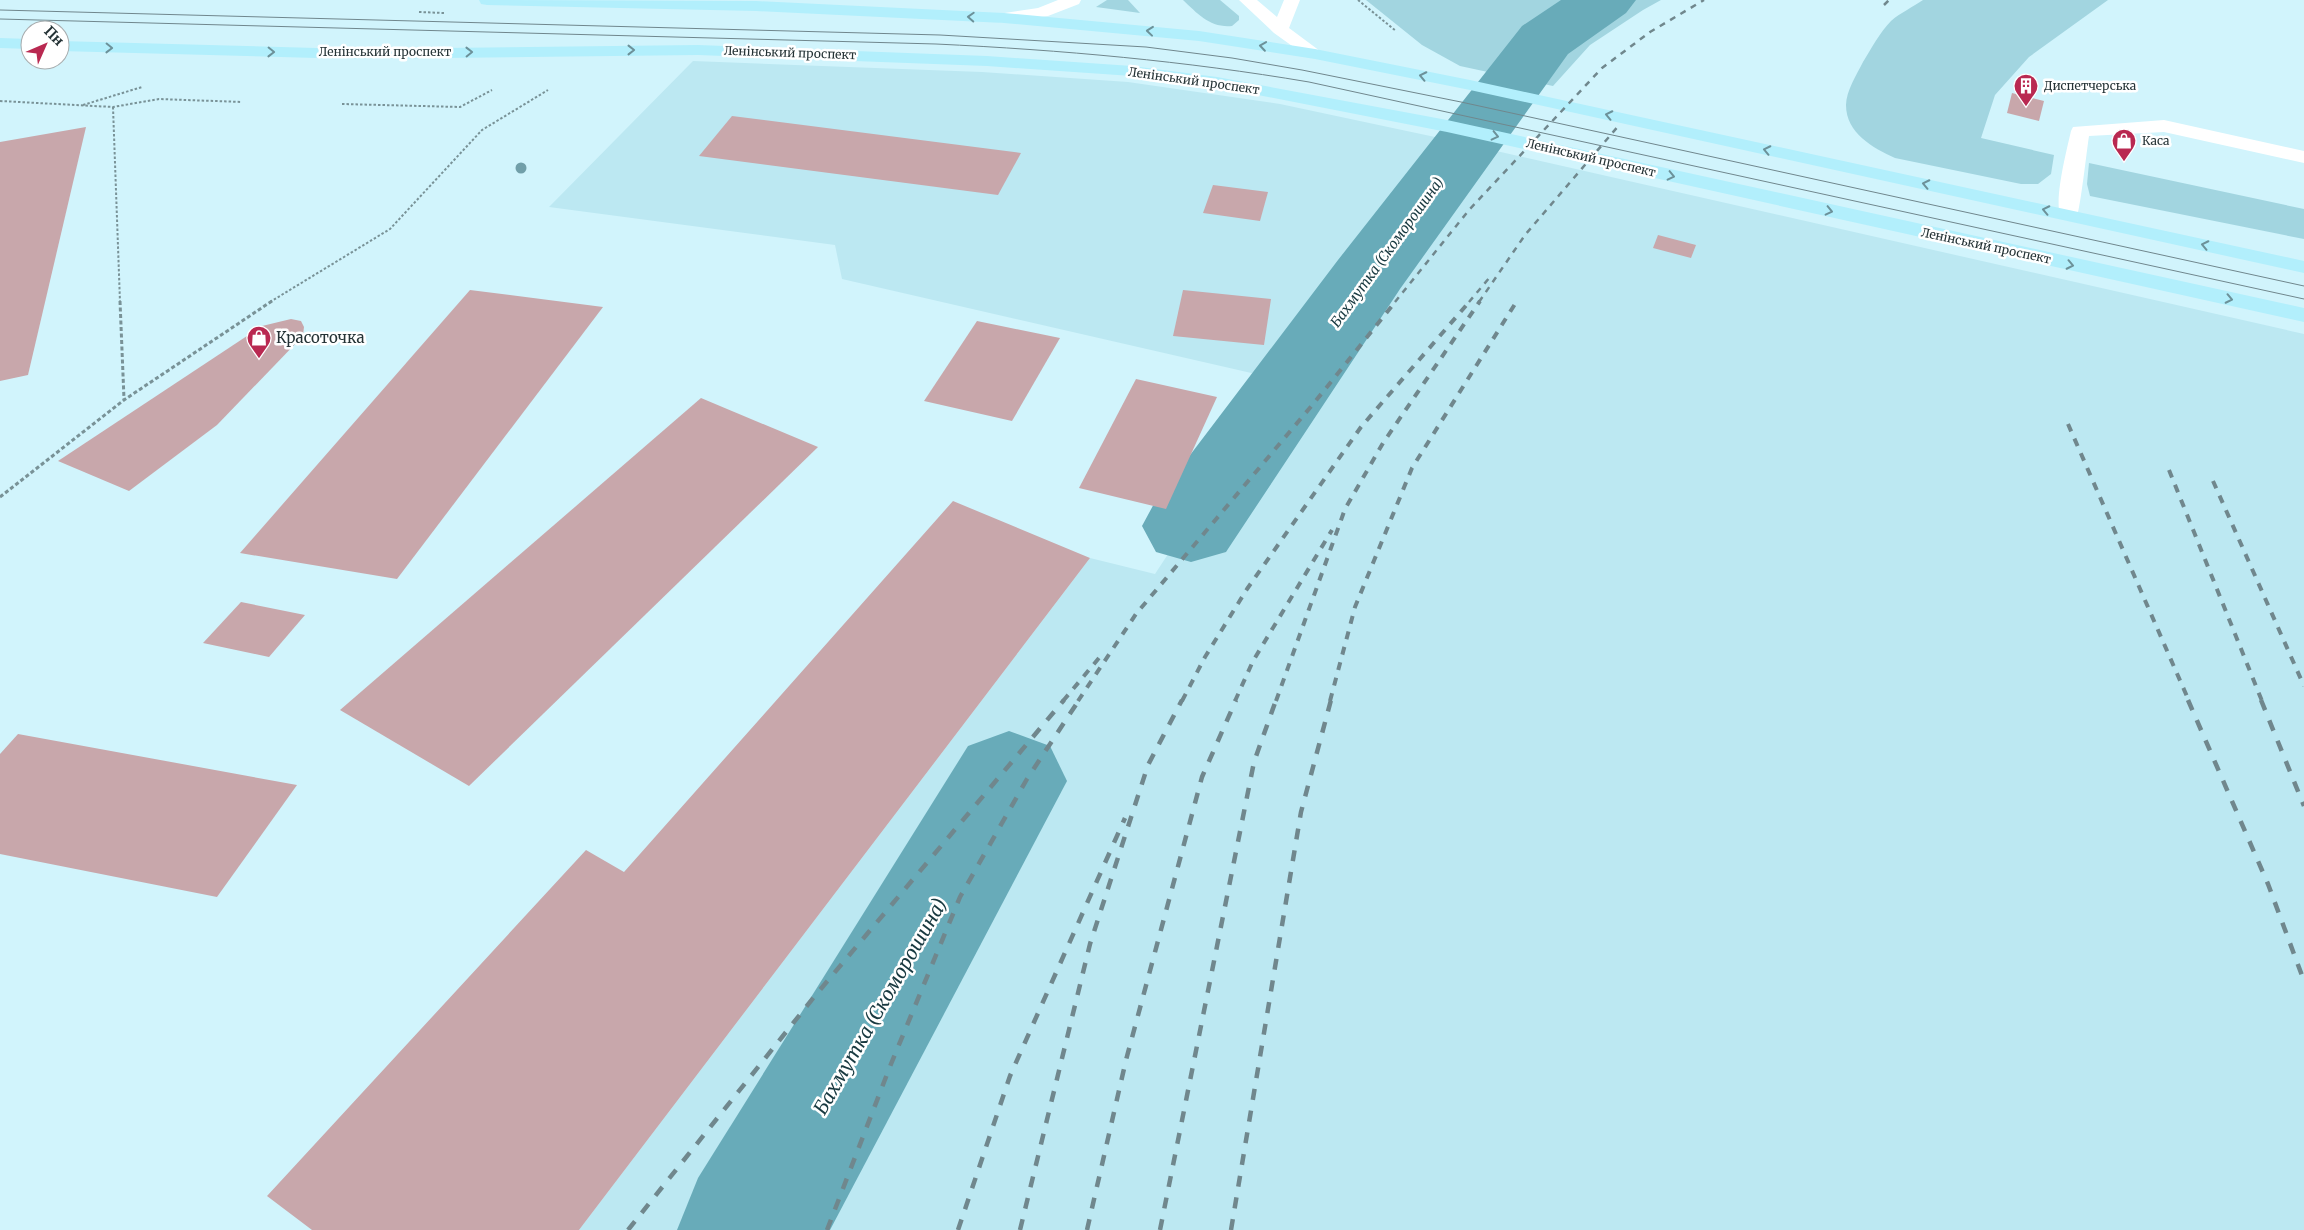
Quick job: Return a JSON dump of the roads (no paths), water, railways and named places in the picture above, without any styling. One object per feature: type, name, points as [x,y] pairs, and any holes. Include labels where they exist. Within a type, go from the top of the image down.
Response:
[{"type":"main road","points":[[487,0],[756,6],[1004,18],[1198,36],[1315,54],[1470,85],[2304,267]]},
{"type":"main road","points":[[0,43],[20,44]]},
{"type":"main road","name":"Ленінський проспект","points":[[70,46],[352,54],[698,50],[987,61],[1132,71],[1217,82],[1448,126],[2304,315]]},
{"type":"street","points":[[1004,18],[1042,12],[1073,0]]},
{"type":"street","points":[[1246,0],[1280,29],[1315,54]]},
{"type":"street","points":[[1280,29],[1292,0]]},
{"type":"street","points":[[2069,215],[2069,199],[2080,132],[2164,126],[2304,157]]},
{"type":"waterway","name":"Бахмутка (Скоморошина)","points":[[1191,526],[1367,278],[1545,40],[1604,0]]},
{"type":"waterway","name":"Бахмутка (Скоморошина)","points":[[750,1230],[1009,781]]},
{"type":"tram line","points":[[0,10],[940,35],[1146,47],[1232,58],[1302,70],[1461,102],[2304,286]]},
{"type":"tram line","points":[[0,19],[936,44],[1077,53],[1170,62],[1309,82],[2304,299]]},
{"type":"railway","points":[[1395,302],[1469,210],[1602,68],[1650,32],[1704,0]]},
{"type":"railway","points":[[1884,5],[1889,0]]},
{"type":"railway","points":[[1479,302],[1525,235],[1620,124]]},
{"type":"railway","points":[[1469,302],[1490,277]]},
{"type":"railway","points":[[1078,701],[1136,614],[1314,403],[1396,301]]},
{"type":"railway","points":[[1182,701],[1205,657],[1247,589],[1361,427],[1470,301]]},
{"type":"railway","points":[[1276,701],[1345,509],[1383,443],[1480,301]]},
{"type":"railway","points":[[1330,701],[1355,607],[1412,468],[1515,304]]},
{"type":"railway","points":[[2068,424],[2189,701]]},
{"type":"railway","points":[[2169,470],[2262,701]]},
{"type":"railway","points":[[2213,481],[2304,686]]},
{"type":"railway","points":[[1235,701],[1253,661],[1332,530]]},
{"type":"railway","points":[[1063,701],[1104,652]]},
{"type":"railway","points":[[628,1230],[814,997],[1064,700]]},
{"type":"railway","points":[[827,1230],[891,1064],[960,897],[1027,779],[1079,700]]},
{"type":"railway","points":[[1020,1230],[1090,944],[1148,765],[1182,700]]},
{"type":"railway","points":[[1087,1230],[1126,1060],[1202,777],[1236,700]]},
{"type":"railway","points":[[1160,1230],[1254,762],[1276,700]]},
{"type":"railway","points":[[1231,1230],[1301,812],[1331,700]]},
{"type":"railway","points":[[2188,700],[2268,884],[2304,981]]},
{"type":"railway","points":[[2261,700],[2304,806]]},
{"type":"railway","points":[[958,1230],[1010,1076],[1125,818]]},
{"type":"place","name":"Диспетчерська","points":[[2026,107]]},
{"type":"place","name":"Каса","points":[[2124,162]]},
{"type":"place","name":"Красоточка","points":[[259,359]]}]
